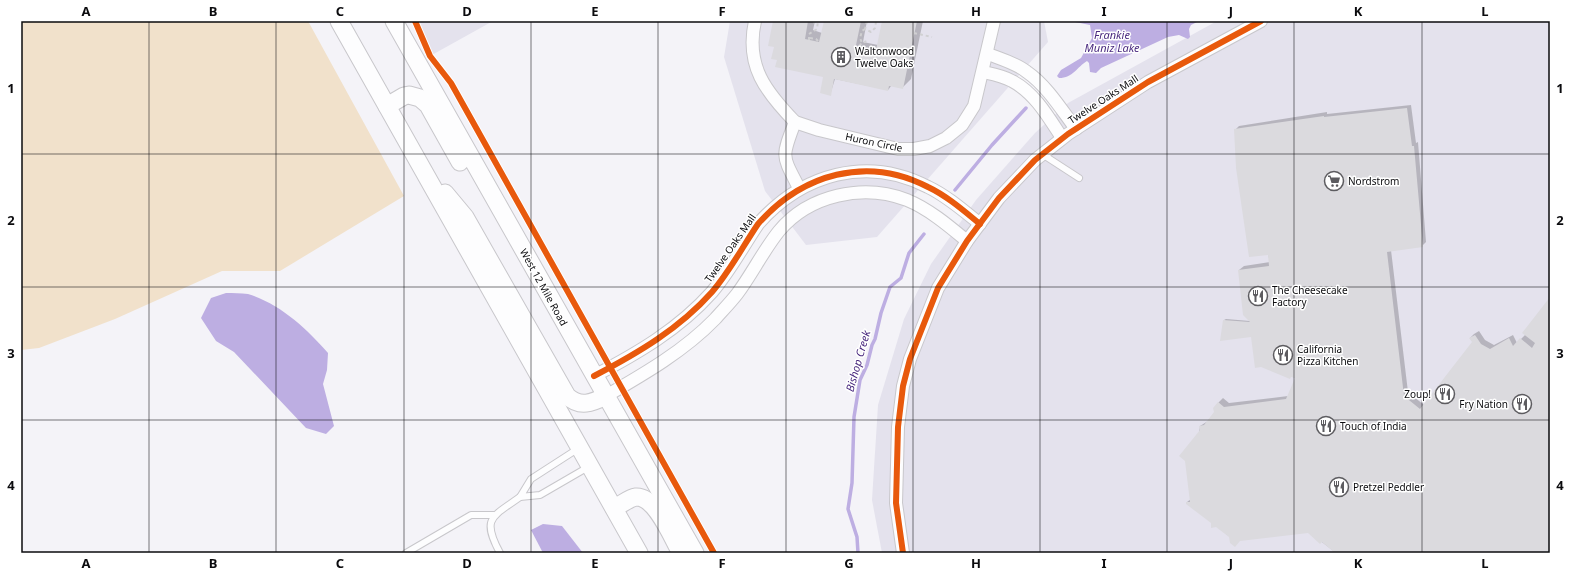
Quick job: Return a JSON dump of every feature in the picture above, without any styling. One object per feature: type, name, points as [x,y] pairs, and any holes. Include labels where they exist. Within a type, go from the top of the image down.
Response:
[{"type":"main road","points":[[339,21],[639,553]]},
{"type":"main road","name":"West 12 Mile Road","points":[[394,21],[695,553]]},
{"type":"main road","points":[[387,106],[409,95],[420,98],[424,101],[520,269],[552,302]]},
{"type":"main road","points":[[415,156],[465,217],[567,396],[577,403],[582,404],[594,402],[606,396]]},
{"type":"main road","points":[[614,508],[633,498],[643,498],[648,500],[655,508],[681,553]]},
{"type":"street","name":"Huron Circle","points":[[755,21],[753,47],[758,74],[769,94],[795,122],[819,130],[898,149],[914,150],[930,146],[946,138],[962,125],[974,106],[988,54],[994,21]]},
{"type":"street","name":"Twelve Oaks Mall","points":[[904,553],[896,496],[898,427],[903,386],[910,359],[938,288],[967,241],[999,198],[1035,160],[1062,138],[1148,82],[1261,21]]},
{"type":"street","points":[[988,54],[1028,72],[1044,87],[1076,129]]},
{"type":"street","points":[[983,72],[1012,80],[1022,87],[1033,97],[1062,138]]},
{"type":"street","points":[[795,122],[784,151],[784,159],[799,188]]},
{"type":"street","name":"Twelve Oaks Mall","points":[[594,376],[642,350],[672,330],[688,317],[722,279],[758,224],[772,208],[799,188],[811,182],[847,172],[865,171],[897,175],[928,187],[980,224]]},
{"type":"street","points":[[606,396],[681,348],[698,335],[736,295],[773,240],[785,225],[810,206],[826,199],[872,192],[895,196],[921,207],[967,241]]},
{"type":"lane","points":[[1042,154],[1078,178]]},
{"type":"lane","points":[[500,553],[490,535],[490,523],[494,515],[520,497],[531,479],[580,448]]},
{"type":"lane","points":[[520,497],[540,495],[590,466]]},
{"type":"lane","points":[[406,553],[471,515],[494,515]]},
{"type":"path","points":[[813,21],[816,25]]},
{"type":"path","points":[[818,21],[816,25],[817,29],[809,34],[810,39],[816,39],[819,42]]},
{"type":"path","points":[[862,43],[860,38],[867,21]]},
{"type":"path","points":[[865,28],[867,31],[873,30],[875,21]]},
{"type":"path","points":[[914,33],[932,37]]},
{"type":"path","points":[[855,50],[862,43],[868,41]]},
{"type":"shaded area","points":[[21,21],[308,21],[404,196],[280,271],[222,271],[115,319],[39,348],[21,350]]},
{"type":"shaded area","points":[[411,21],[493,21],[430,56]]},
{"type":"shaded area","points":[[730,21],[1044,21],[1048,42],[877,237],[806,245],[765,191],[724,57]]},
{"type":"shaded area","points":[[1217,21],[1550,21],[1550,553],[882,553],[872,500],[878,405],[904,319],[931,264],[976,200],[1035,133],[1068,103]]},
{"type":"water","name":"Frankie Muniz Lake","points":[[1070,21],[1199,21],[1191,25],[1189,29],[1190,37],[1188,39],[1179,35],[1168,37],[1101,68],[1096,73],[1090,72],[1089,63],[1087,61],[1068,76],[1059,78],[1057,76],[1061,70],[1081,58],[1092,38],[1090,25]]},
{"type":"water","points":[[226,293],[248,294],[260,298],[282,310],[311,335],[328,353],[327,370],[323,384],[334,426],[326,434],[306,428],[234,352],[216,341],[201,318],[211,298]]},
{"type":"water","points":[[543,524],[562,526],[583,553],[543,553],[531,530]]},
{"type":"building","name":"Waltonwood Twelve Oaks","points":[[773,21],[808,21],[805,39],[819,42],[824,21],[861,21],[855,50],[875,55],[882,21],[917,21],[903,89],[889,86],[888,91],[834,79],[831,96],[820,93],[823,77],[775,67],[777,60],[771,59],[774,47],[768,46]]},
{"type":"building","points":[[1407,108],[1412,146],[1414,146],[1423,247],[1387,252],[1404,396],[1420,409],[1472,342],[1469,338],[1475,335],[1481,344],[1490,349],[1509,338],[1513,346],[1520,338],[1532,348],[1535,343],[1522,333],[1550,297],[1550,553],[1335,553],[1322,542],[1320,544],[1308,533],[1240,541],[1235,547],[1230,543],[1229,537],[1216,527],[1211,528],[1211,523],[1186,504],[1186,502],[1190,502],[1185,461],[1179,456],[1200,430],[1199,426],[1204,425],[1214,412],[1213,408],[1218,402],[1224,407],[1286,399],[1295,378],[1291,377],[1290,379],[1261,367],[1255,368],[1251,337],[1220,341],[1223,320],[1250,322],[1243,315],[1238,270],[1269,266],[1268,255],[1249,257],[1236,168],[1234,129],[1324,116]]},
{"type":"waterway","name":"Bishop Creek","points":[[955,190],[992,145],[1026,108]]},
{"type":"waterway","name":"Bishop Creek","points":[[858,553],[857,537],[848,509],[852,483],[854,417],[860,380],[867,365],[881,313],[890,287],[901,278],[909,253],[924,234]]},
{"type":"cycle path","points":[[415,21],[430,56],[451,83],[714,553]]},
{"type":"cycle path","points":[[903,553],[896,503],[898,427],[903,386],[910,359],[938,288],[967,241],[999,198],[1035,160],[1068,134],[1148,82],[1261,21]]},
{"type":"cycle path","points":[[594,376],[642,349],[686,318],[719,284],[758,224],[775,207],[795,193],[815,182],[837,175],[859,171],[882,172],[905,177],[942,195],[980,224]]},
{"type":"place","name":"Waltonwood Twelve Oaks","points":[[841,57]]},
{"type":"place","name":"Nordstrom","points":[[1334,181]]},
{"type":"place","name":"The Cheesecake Factory","points":[[1258,296]]},
{"type":"place","name":"California Pizza Kitchen","points":[[1283,355]]},
{"type":"place","name":"Zoup!","points":[[1445,394]]},
{"type":"place","name":"Fry Nation","points":[[1522,404]]},
{"type":"place","name":"Touch of India","points":[[1326,426]]},
{"type":"place","name":"Pretzel Peddler","points":[[1339,487]]}]
